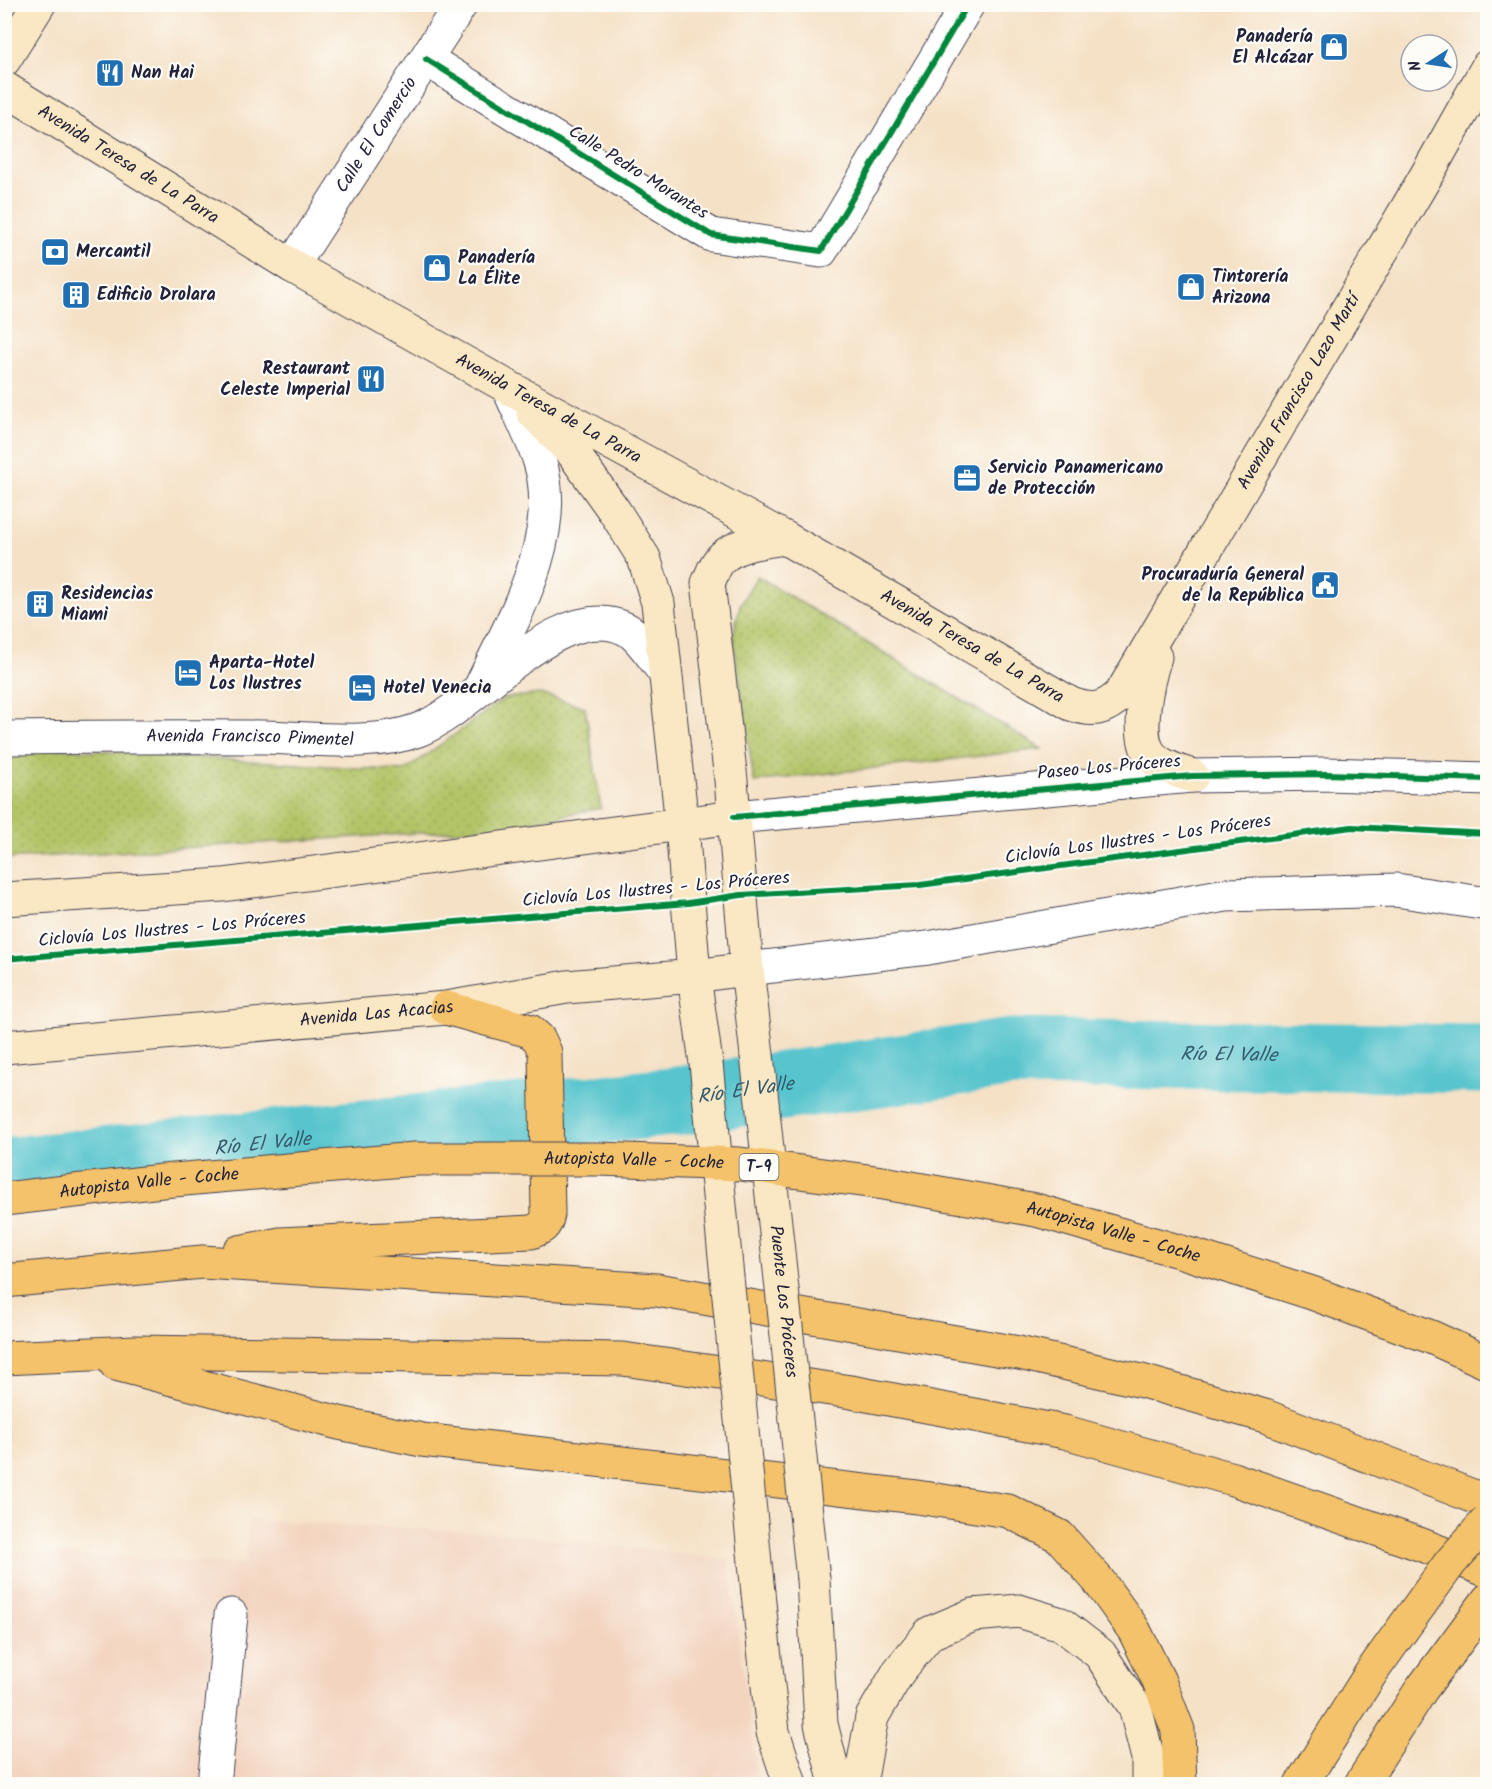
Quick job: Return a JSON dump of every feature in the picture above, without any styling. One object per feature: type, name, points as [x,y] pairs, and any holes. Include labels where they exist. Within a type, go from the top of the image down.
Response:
[{"type":"highway","points":[[202,1262],[250,1249],[280,1244],[531,1232],[542,1228],[548,1214],[545,1052],[539,1039],[530,1031],[446,1008]]},
{"type":"highway","name":"Autopista Valle - Coche","points":[[4,1199],[162,1181],[415,1159],[598,1159],[741,1164],[883,1183],[1036,1210],[1192,1255],[1312,1293],[1431,1338],[1488,1363]]},
{"type":"highway","points":[[4,1281],[202,1262],[657,1290],[1019,1353],[1142,1381],[1265,1416],[1488,1502]]},
{"type":"highway","points":[[4,1358],[135,1352],[623,1359],[851,1392],[1065,1432],[1233,1479],[1422,1545],[1488,1571]]},
{"type":"highway","points":[[80,1354],[339,1423],[422,1440],[905,1496],[1008,1511],[1059,1536],[1098,1580],[1134,1630],[1159,1681],[1178,1731],[1180,1785]]},
{"type":"highway","points":[[1301,1785],[1373,1670],[1450,1563],[1488,1520]]},
{"type":"highway","points":[[1361,1785],[1421,1690],[1488,1600]]},
{"type":"main road","points":[[4,60],[39,4]]},
{"type":"main road","name":"Avenida Francisco Lazo Martí","points":[[1100,708],[1111,704],[1121,694],[1167,618],[1488,66]]},
{"type":"main road","name":"Avenida Teresa de La Parra","points":[[4,88],[292,266],[784,538],[1071,704],[1086,710],[1100,708]]},
{"type":"main road","points":[[508,387],[573,453],[644,558],[658,603],[682,825],[694,976],[706,1063],[773,1732],[775,1785]]},
{"type":"main road","name":"Puente Los Próceres","points":[[784,538],[755,542],[738,548],[718,561],[708,583],[735,817],[747,969],[813,1578],[821,1724],[836,1785]]},
{"type":"main road","points":[[1167,618],[1143,702],[1145,733],[1149,753],[1160,763],[1192,776]]},
{"type":"main road","points":[[4,899],[223,885],[735,817]]},
{"type":"main road","name":"Avenida Las Acacias","points":[[4,1047],[446,1008],[567,987],[747,969]]},
{"type":"main road","points":[[860,1785],[872,1717],[899,1671],[930,1633],[973,1615],[1018,1611],[1061,1624],[1100,1654],[1135,1707],[1148,1758],[1148,1785]]},
{"type":"main road","points":[[773,1732],[790,1785]]},
{"type":"street","name":"Calle El Comercio","points":[[292,266],[461,4]]},
{"type":"street","name":"Calle Pedro Morantes","points":[[426,58],[711,235],[821,251],[968,4]]},
{"type":"street","name":"Avenida Francisco Pimentel","points":[[480,689],[516,615],[531,577],[540,541],[546,501],[540,460],[508,387]]},
{"type":"street","name":"Avenida Francisco Pimentel","points":[[4,738],[263,737],[378,740],[418,730],[450,713],[542,643],[580,624],[607,622],[628,630],[665,673]]},
{"type":"street","name":"Paseo Los Próceres","points":[[735,817],[1192,776],[1326,774],[1488,779]]},
{"type":"street","points":[[747,969],[928,948],[1226,896],[1396,890],[1488,904]]},
{"type":"street","points":[[214,1785],[231,1615]]},
{"type":"shaded area","points":[[247,1520],[505,1533],[729,1560],[758,1784],[5,1784],[4,1551],[245,1564]]},
{"type":"green space","points":[[757,576],[1042,749],[754,782],[733,636],[740,605]]},
{"type":"green space","points":[[540,694],[585,707],[601,808],[501,828],[5,859],[5,745],[404,771],[505,698]]},
{"type":"waterway","name":"Río El Valle","points":[[4,1172],[671,1102],[1013,1053],[1488,1059]]},
{"type":"cycle path","points":[[426,59],[711,235],[821,251],[968,4]]},
{"type":"cycle path","points":[[734,817],[1192,776],[1326,774],[1488,779]]},
{"type":"cycle path","name":"Ciclovía Los Ilustres - Los Próceres","points":[[4,959],[688,903],[741,895],[920,885],[1352,827],[1488,834]]},
{"type":"place","name":"Panadería El Alcázar","points":[[1334,47]]},
{"type":"place","name":"Nan Hai","points":[[110,73]]},
{"type":"place","name":"Mercantil","points":[[55,252]]},
{"type":"place","name":"Panadería La Élite","points":[[437,268]]},
{"type":"place","name":"Tintorería Arizona","points":[[1191,287]]},
{"type":"place","name":"Edificio Drolara","points":[[76,295]]},
{"type":"place","name":"Restaurant Celeste Imperial","points":[[371,379]]},
{"type":"place","name":"Servicio Panamericano de Protección","points":[[967,478]]},
{"type":"place","name":"Procuraduría General de la República","points":[[1325,585]]},
{"type":"place","name":"Residencias Miami","points":[[40,604]]},
{"type":"place","name":"Aparta-Hotel Los Ilustres","points":[[188,673]]},
{"type":"place","name":"Hotel Venecia","points":[[362,688]]}]
